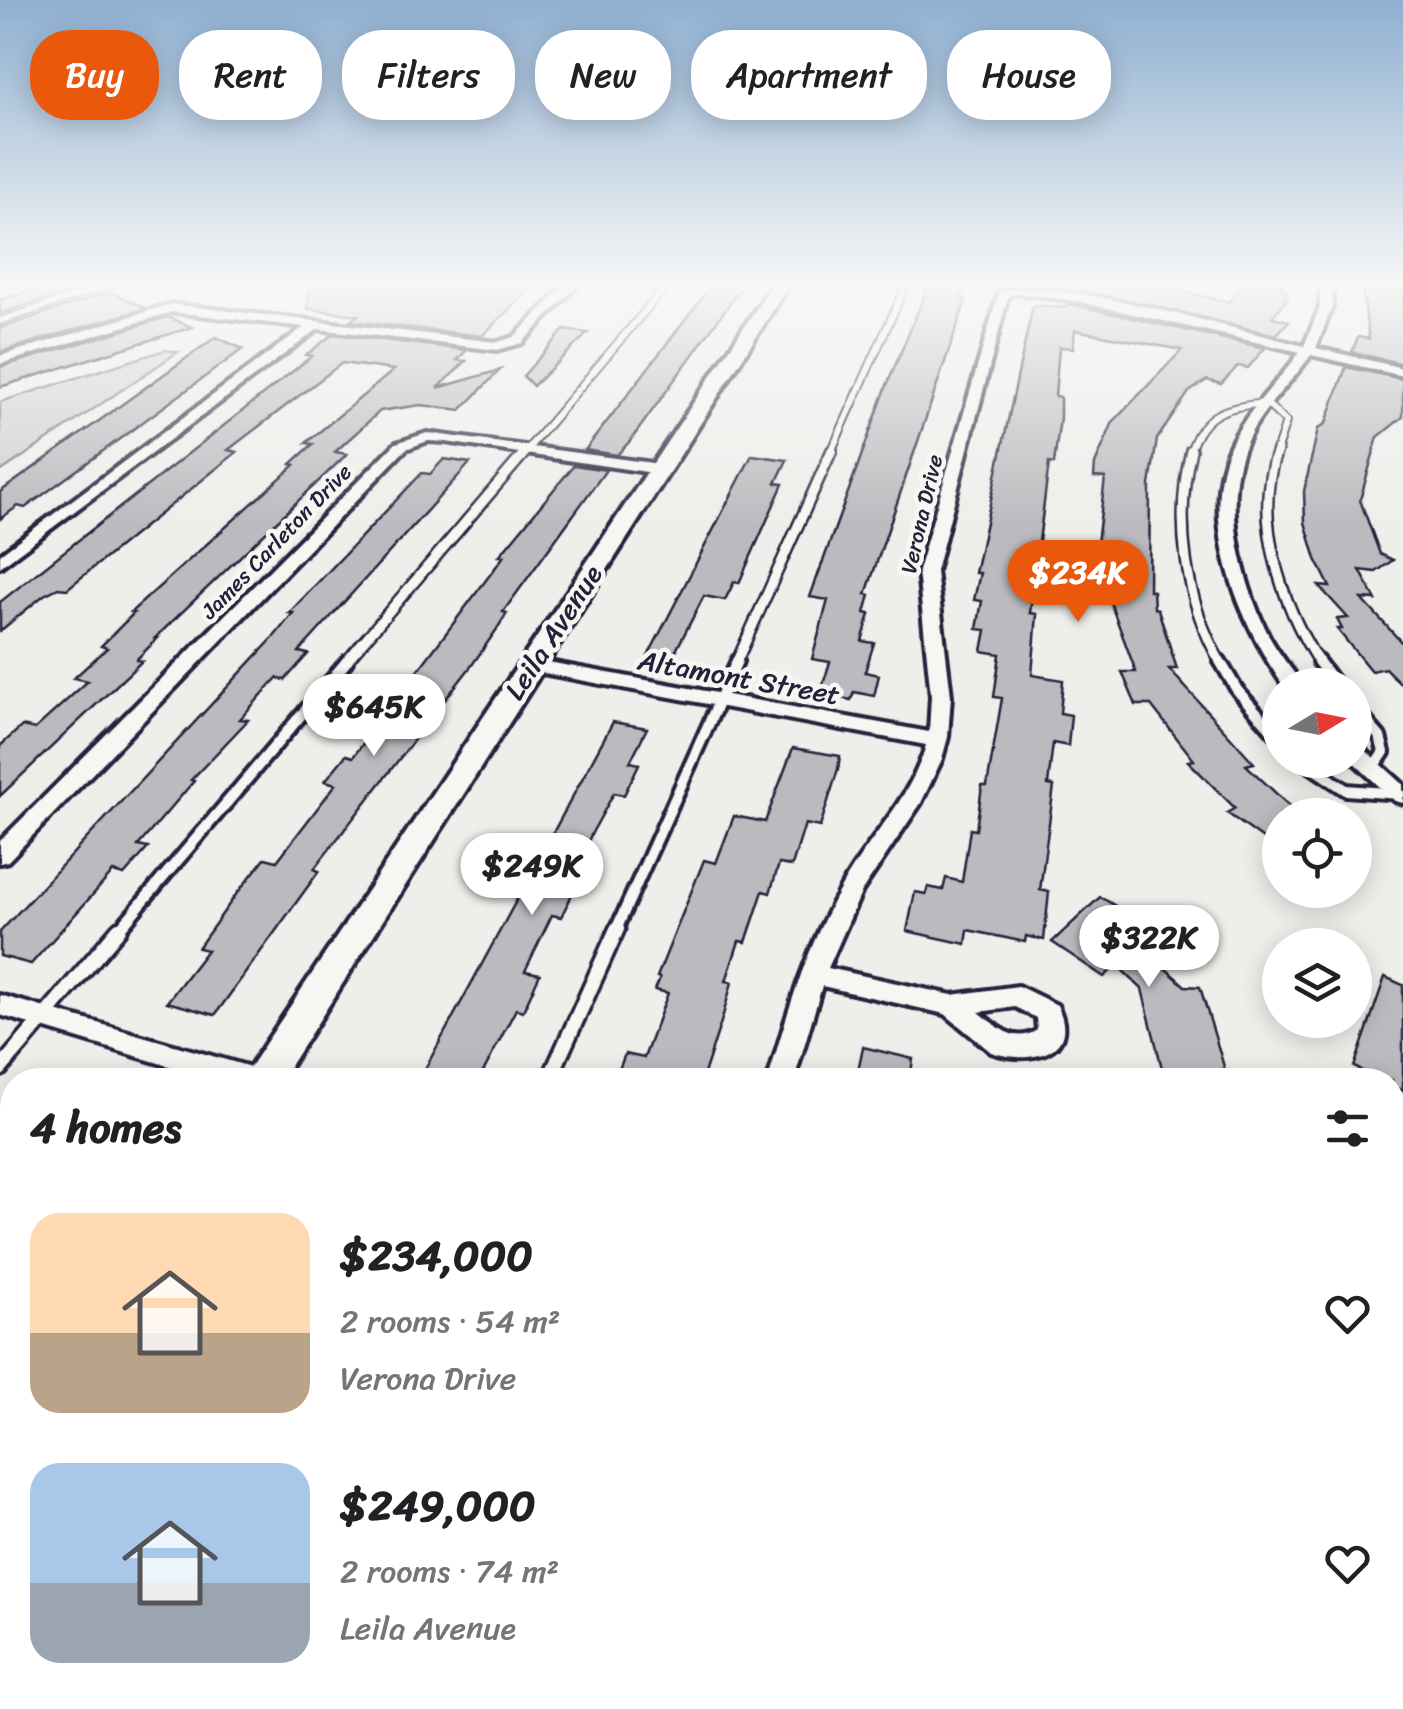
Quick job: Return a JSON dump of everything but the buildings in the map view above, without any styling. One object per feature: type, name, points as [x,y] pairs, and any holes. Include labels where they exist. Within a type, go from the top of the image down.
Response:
[{"type":"street","points":[[0,562],[262,365]]},
{"type":"street","name":"Leila Avenue","points":[[265,1068],[729,365]]},
{"type":"street","name":"Verona Drive","points":[[784,1068],[811,974],[854,885],[923,784],[937,740],[941,684],[926,614],[926,571],[984,365]]},
{"type":"street","points":[[1281,668],[1260,637],[1242,592],[1232,550],[1230,469],[1238,442],[1294,365]]},
{"type":"street","points":[[1367,365],[1403,372]]},
{"type":"street","name":"James Carleton Drive","points":[[0,855],[401,446],[428,437],[446,438],[660,470]]},
{"type":"street","name":"Altamont Street","points":[[532,665],[937,740]]},
{"type":"street","points":[[1372,770],[1402,795]]},
{"type":"street","points":[[811,974],[952,1005]]},
{"type":"street","points":[[0,1005],[216,1068]]},
{"type":"lane","points":[[1,1068],[600,365]]},
{"type":"lane","points":[[554,1068],[870,365]]},
{"type":"lane","points":[[1262,718],[1237,690],[1210,644],[1188,584],[1186,470],[1204,422],[1220,408],[1266,403],[1286,422],[1272,462],[1278,577],[1308,648],[1323,668]]},
{"type":"lane","points":[[1372,728],[1380,737],[1384,752],[1372,770]]},
{"type":"lane","points":[[1325,778],[1342,791],[1366,796],[1402,795]]},
{"type":"shaded area","points":[[118,365],[159,365],[0,472],[0,402]]}]
